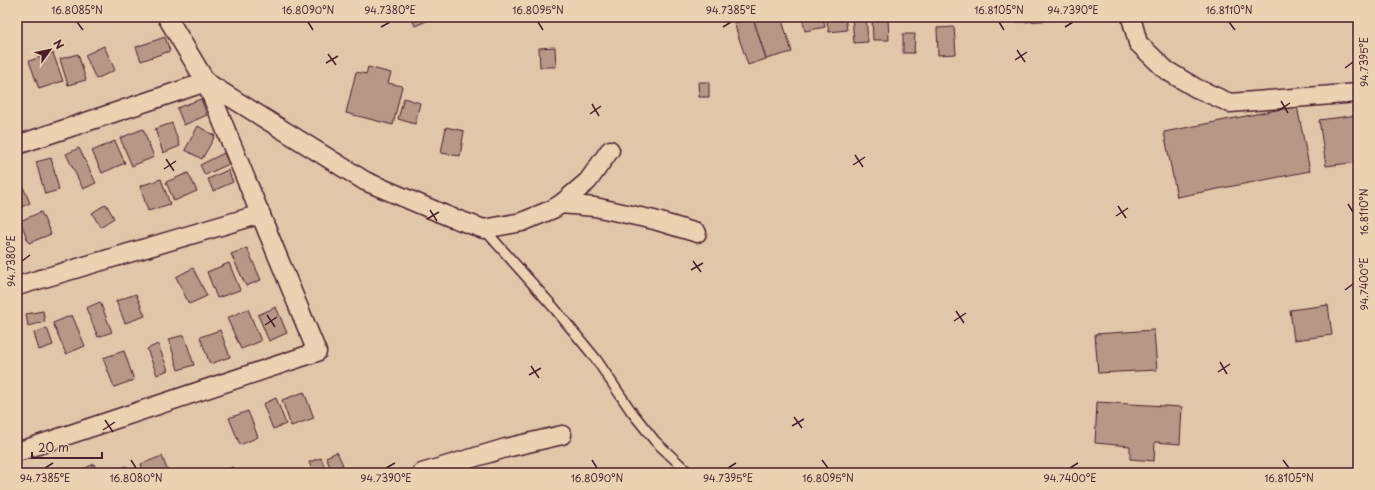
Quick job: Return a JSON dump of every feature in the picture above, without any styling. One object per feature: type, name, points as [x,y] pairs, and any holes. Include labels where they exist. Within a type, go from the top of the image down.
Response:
[{"type":"street","points":[[17,452],[317,352],[206,82],[167,17]]},
{"type":"street","points":[[1131,17],[1138,43],[1166,70],[1196,88],[1230,103],[1358,93]]},
{"type":"street","points":[[17,144],[206,82]]},
{"type":"street","points":[[206,82],[365,181],[484,229],[522,222],[561,204],[588,181],[610,150]]},
{"type":"street","points":[[561,204],[595,207],[654,220],[697,233]]},
{"type":"street","points":[[17,286],[260,214]]},
{"type":"street","points":[[422,473],[506,448],[562,435]]},
{"type":"lane","points":[[484,229],[555,309],[592,354],[631,411],[655,441],[689,473]]},
{"type":"building","points":[[411,17],[430,17],[431,19],[415,26]]},
{"type":"building","points":[[781,17],[792,52],[766,59],[753,18]]},
{"type":"building","points":[[802,17],[823,17],[825,27],[805,31]]},
{"type":"building","points":[[826,17],[845,17],[847,30],[829,32]]},
{"type":"building","points":[[852,17],[866,17],[868,42],[854,43]]},
{"type":"building","points":[[1000,17],[1079,17],[1079,19],[1001,23]]},
{"type":"building","points":[[753,18],[766,59],[748,65],[734,23]]},
{"type":"building","points":[[872,18],[888,18],[889,40],[873,40]]},
{"type":"building","points":[[954,27],[956,54],[938,55],[937,28]]},
{"type":"building","points":[[903,34],[915,34],[914,53],[903,53]]},
{"type":"building","points":[[165,37],[170,51],[141,61],[136,47]]},
{"type":"building","points":[[104,46],[115,70],[96,79],[85,55]]},
{"type":"building","points":[[555,47],[556,67],[540,67],[539,48]]},
{"type":"building","points":[[53,53],[63,81],[39,89],[29,61]]},
{"type":"building","points":[[78,54],[86,80],[68,85],[60,59]]},
{"type":"building","points":[[368,67],[391,73],[388,83],[402,86],[393,125],[346,113],[356,72],[366,74]]},
{"type":"building","points":[[698,82],[709,82],[709,97],[699,97]]},
{"type":"building","points":[[404,98],[420,103],[415,124],[398,119]]},
{"type":"building","points":[[201,99],[207,115],[184,125],[177,108]]},
{"type":"building","points":[[1297,106],[1310,171],[1177,197],[1164,132]]},
{"type":"building","points":[[1358,115],[1358,162],[1326,166],[1319,120]]},
{"type":"building","points":[[172,123],[180,146],[163,153],[155,129]]},
{"type":"building","points":[[198,126],[215,136],[202,159],[185,150]]},
{"type":"building","points":[[446,127],[464,131],[460,156],[441,153]]},
{"type":"building","points":[[143,129],[154,157],[132,166],[120,138]]},
{"type":"building","points":[[115,141],[125,163],[102,173],[92,151]]},
{"type":"building","points":[[79,148],[96,183],[83,189],[66,154]]},
{"type":"building","points":[[224,153],[229,164],[205,175],[200,165]]},
{"type":"building","points":[[51,158],[59,190],[45,194],[36,162]]},
{"type":"building","points":[[228,170],[233,182],[213,191],[208,179]]},
{"type":"building","points":[[17,173],[30,203],[19,208],[17,204]]},
{"type":"building","points":[[188,173],[197,191],[174,201],[166,182]]},
{"type":"building","points":[[161,179],[170,204],[148,211],[140,186]]},
{"type":"building","points":[[106,204],[114,218],[100,227],[92,213]]},
{"type":"building","points":[[41,212],[51,234],[29,243],[20,221]]},
{"type":"building","points":[[247,248],[261,280],[246,286],[231,254]]},
{"type":"building","points":[[229,263],[240,290],[217,298],[207,272]]},
{"type":"building","points":[[193,268],[207,296],[189,304],[176,277]]},
{"type":"building","points":[[136,294],[145,316],[125,323],[116,301]]},
{"type":"building","points":[[100,302],[112,332],[98,337],[86,308]]},
{"type":"building","points":[[1328,305],[1332,335],[1294,340],[1290,310]]},
{"type":"building","points":[[276,307],[287,333],[269,341],[258,315]]},
{"type":"building","points":[[248,309],[261,341],[241,349],[227,318]]},
{"type":"building","points":[[43,311],[45,322],[28,326],[26,314]]},
{"type":"building","points":[[72,315],[85,346],[66,354],[53,323]]},
{"type":"building","points":[[47,328],[53,345],[39,350],[34,333]]},
{"type":"building","points":[[220,330],[230,357],[210,364],[200,337]]},
{"type":"building","points":[[1154,330],[1157,370],[1098,373],[1095,334]]},
{"type":"building","points":[[184,335],[194,365],[178,370],[169,339]]},
{"type":"building","points":[[158,344],[168,370],[157,375],[147,349]]},
{"type":"building","points":[[124,351],[134,380],[114,387],[103,358]]},
{"type":"building","points":[[304,392],[314,418],[291,426],[282,400]]},
{"type":"building","points":[[276,398],[286,424],[273,429],[263,404]]},
{"type":"building","points":[[1097,402],[1182,407],[1180,444],[1155,442],[1154,461],[1130,459],[1130,446],[1095,443]]},
{"type":"building","points":[[248,411],[258,437],[240,445],[229,418]]},
{"type":"building","points":[[337,452],[343,465],[331,470],[326,457]]},
{"type":"building","points":[[162,456],[168,472],[144,473],[141,464]]},
{"type":"building","points":[[321,458],[325,468],[313,472],[309,462]]},
{"type":"building","points":[[94,464],[98,473],[77,473],[77,472]]},
{"type":"building","points":[[126,466],[130,473],[113,473]]},
{"type":"building","points":[[233,467],[235,473],[217,473]]},
{"type":"building","points":[[69,468],[71,473],[57,473]]}]
